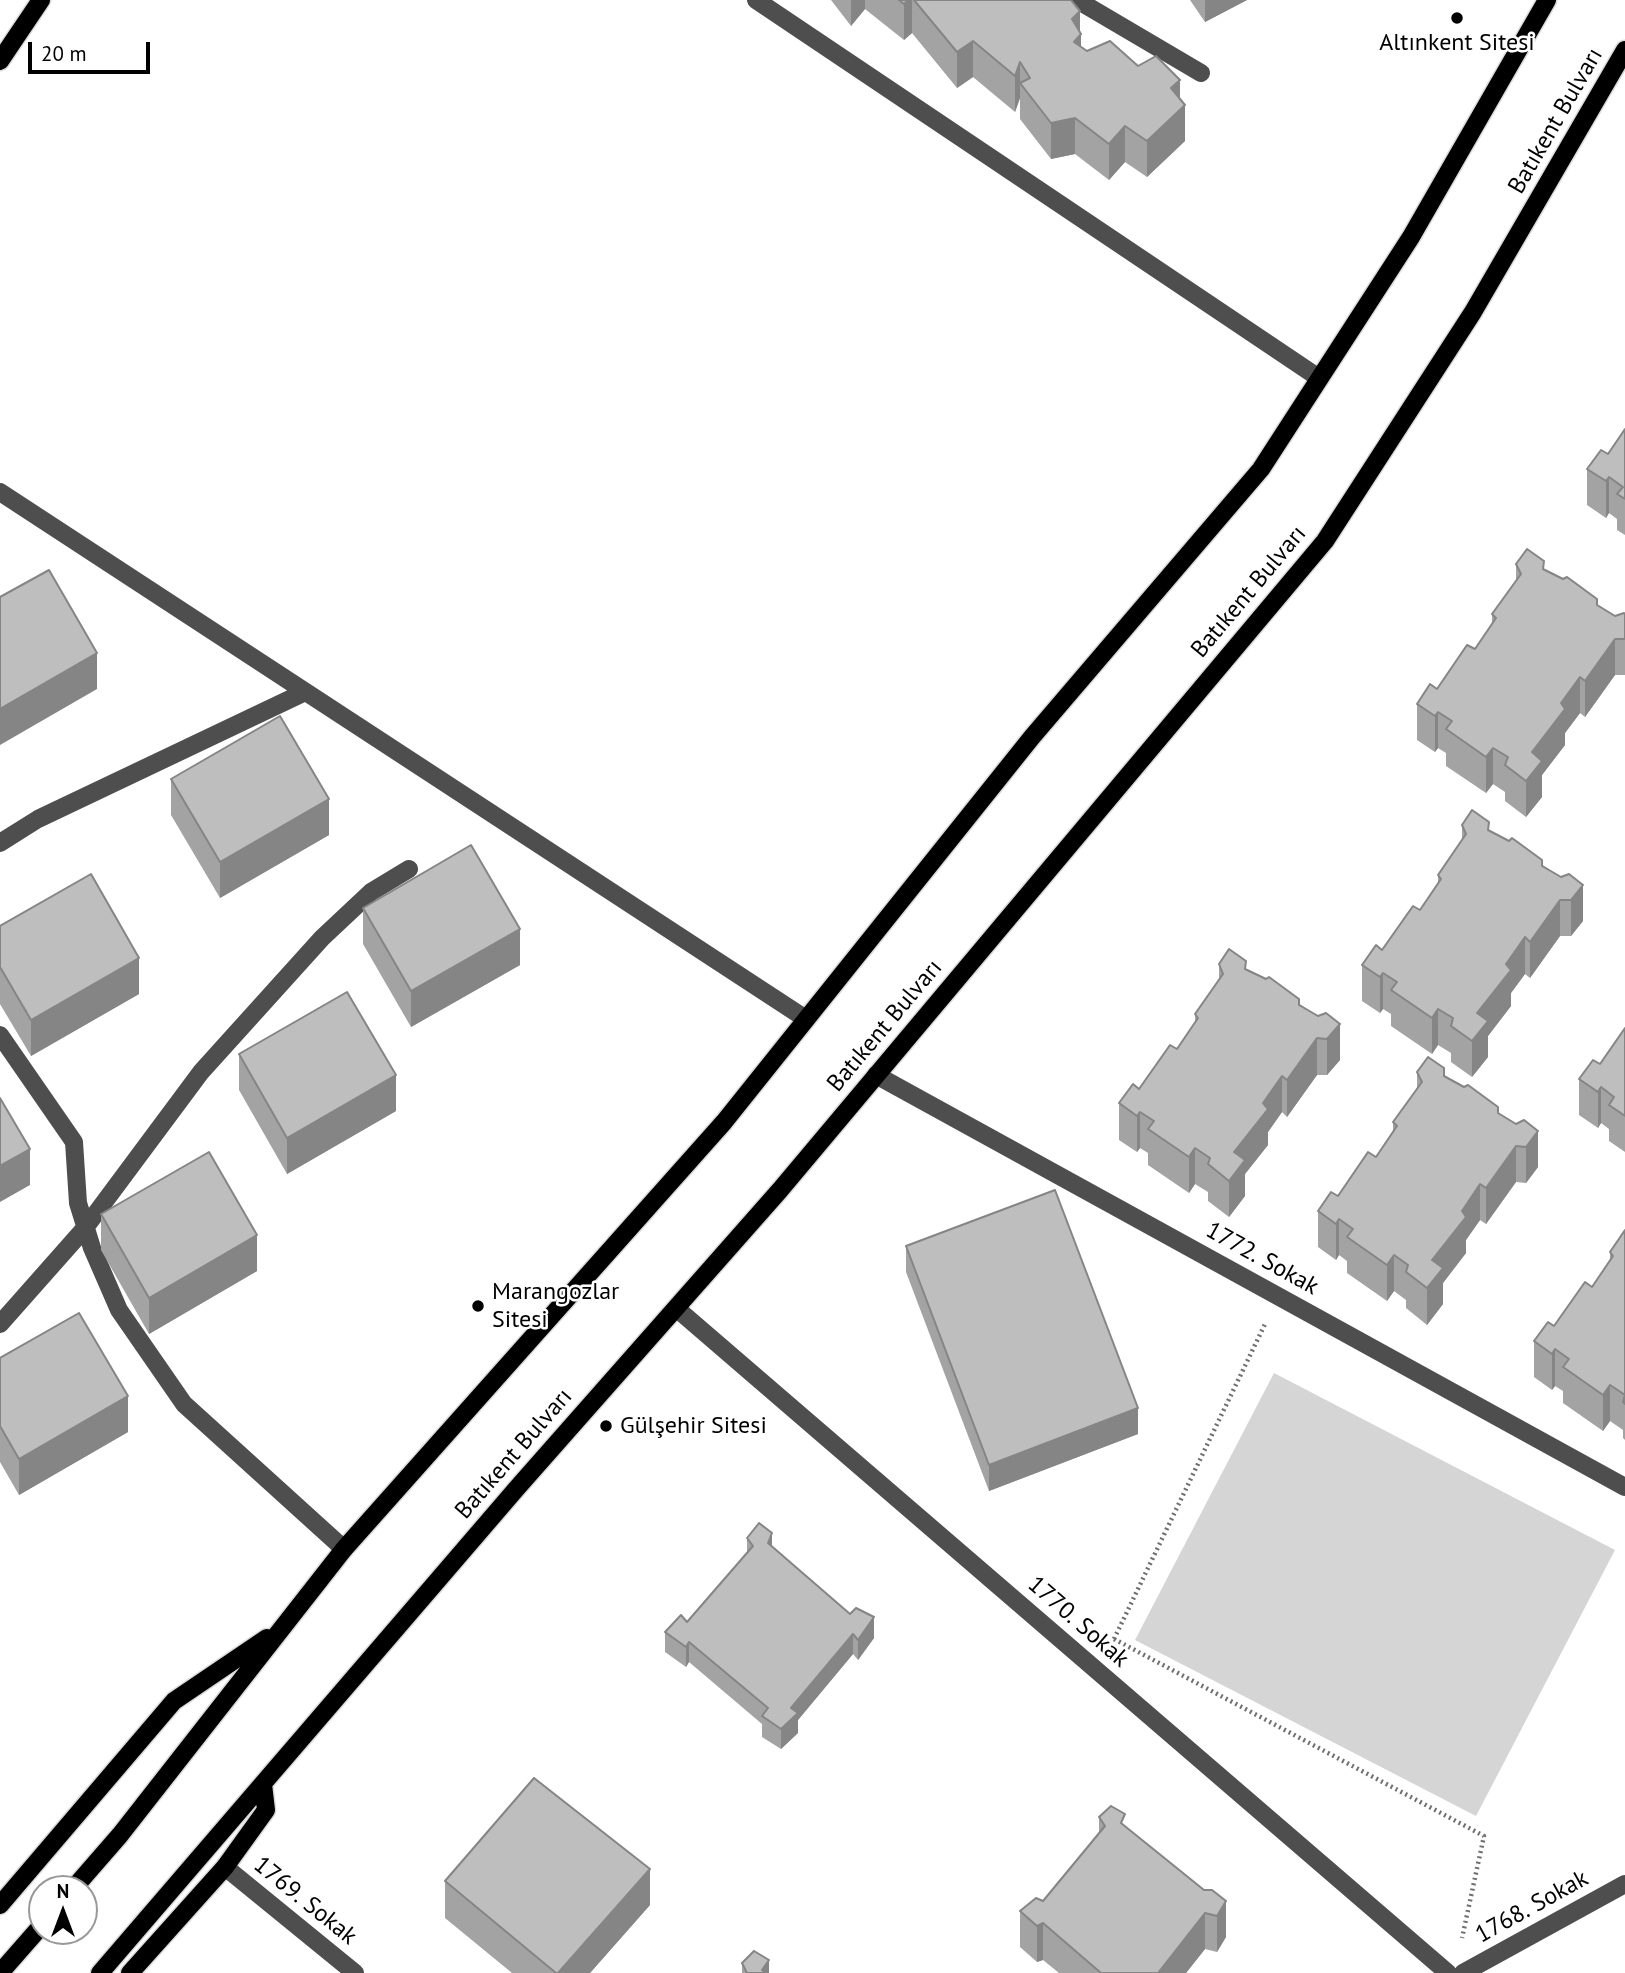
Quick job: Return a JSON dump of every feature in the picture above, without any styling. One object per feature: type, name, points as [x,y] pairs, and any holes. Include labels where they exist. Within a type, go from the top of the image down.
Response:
[{"type":"main road","points":[[0,61],[41,0]]},
{"type":"main road","points":[[85,1875],[120,1835],[344,1549],[724,1122],[1032,737],[1261,469],[1410,237],[1547,0]]},
{"type":"main road","name":"Batıkent Bulvarı","points":[[100,1973],[676,1308],[1325,541],[1473,312],[1625,50]]},
{"type":"main road","points":[[0,1905],[174,1701],[282,1628]]},
{"type":"main road","points":[[130,1973],[225,1867],[266,1810],[263,1784]]},
{"type":"main road","points":[[0,1973],[28,1941]]},
{"type":"street","points":[[756,0],[1319,378]]},
{"type":"street","points":[[1077,0],[1201,73]]},
{"type":"street","points":[[0,492],[806,1019]]},
{"type":"street","points":[[0,843],[38,819],[305,692]]},
{"type":"street","points":[[0,1324],[85,1228],[201,1073],[238,1031],[322,938],[371,892],[409,869]]},
{"type":"street","points":[[0,1034],[74,1142],[78,1203],[85,1228],[119,1310],[184,1404],[344,1549]]},
{"type":"street","name":"1772. Sokak","points":[[876,1074],[1625,1487]]},
{"type":"street","name":"1770. Sokak","points":[[676,1308],[1448,1973]]},
{"type":"street","name":"1769. Sokak","points":[[225,1867],[355,1973]]},
{"type":"street","name":"1768. Sokak","points":[[1463,1973],[1625,1884]]},
{"type":"path","points":[[1098,1672],[1278,1296]]},
{"type":"path","points":[[1114,1639],[1484,1836],[1460,1948]]},
{"type":"shaded area","points":[[1274,1373],[1615,1550],[1476,1816],[1135,1640]]},
{"type":"building","points":[[914,0],[1071,0],[1080,11],[1072,19],[1081,34],[1074,42],[1087,51],[1110,41],[1138,66],[1156,56],[1180,80],[1171,88],[1185,105],[1147,141],[1125,126],[1109,144],[1075,118],[1051,123],[1020,83],[1030,78],[1020,62],[1015,76],[973,41],[957,52]]},
{"type":"building","points":[[1625,429],[1625,499],[1617,494],[1623,487],[1609,477],[1606,481],[1587,469],[1601,450],[1608,454]]},
{"type":"building","points":[[1527,549],[1544,561],[1543,569],[1563,579],[1567,577],[1597,599],[1597,605],[1615,616],[1624,613],[1625,639],[1615,639],[1585,681],[1580,677],[1561,703],[1565,709],[1532,752],[1542,761],[1526,781],[1505,765],[1508,757],[1493,748],[1486,757],[1446,729],[1452,721],[1438,712],[1435,716],[1417,704],[1430,684],[1437,689],[1467,645],[1475,649],[1496,618],[1492,614],[1521,574],[1516,564]]},
{"type":"building","points":[[49,570],[97,653],[0,709],[0,597]]},
{"type":"building","points":[[280,716],[329,799],[220,862],[171,779]]},
{"type":"building","points":[[1472,810],[1489,822],[1488,830],[1509,841],[1512,838],[1542,860],[1542,866],[1561,877],[1569,874],[1583,885],[1571,900],[1560,900],[1530,942],[1525,937],[1506,964],[1511,970],[1477,1013],[1488,1021],[1472,1041],[1451,1026],[1453,1018],[1438,1009],[1432,1018],[1391,990],[1397,982],[1383,973],[1380,977],[1362,965],[1376,945],[1382,950],[1413,906],[1420,910],[1441,879],[1438,875],[1466,834],[1462,825]]},
{"type":"building","points":[[471,845],[520,929],[411,991],[363,908]]},
{"type":"building","points":[[91,874],[139,958],[31,1020],[0,967],[0,926]]},
{"type":"building","points":[[1229,949],[1246,961],[1245,969],[1266,979],[1269,977],[1299,999],[1299,1005],[1318,1016],[1326,1013],[1340,1024],[1327,1039],[1317,1038],[1287,1080],[1282,1076],[1263,1103],[1268,1109],[1234,1152],[1245,1160],[1229,1181],[1208,1164],[1210,1158],[1195,1148],[1189,1157],[1148,1129],[1154,1121],[1140,1112],[1137,1116],[1119,1103],[1133,1084],[1139,1089],[1170,1045],[1177,1049],[1198,1018],[1195,1014],[1223,974],[1219,964]]},
{"type":"building","points":[[347,992],[396,1075],[287,1138],[239,1054]]},
{"type":"building","points":[[1625,1028],[1625,1116],[1609,1105],[1614,1097],[1601,1087],[1598,1092],[1579,1079],[1593,1060],[1600,1064]]},
{"type":"building","points":[[1428,1057],[1444,1068],[1444,1076],[1464,1087],[1468,1085],[1498,1107],[1498,1113],[1516,1124],[1524,1120],[1538,1131],[1526,1147],[1516,1146],[1486,1188],[1480,1184],[1462,1211],[1466,1217],[1432,1260],[1443,1268],[1427,1288],[1406,1272],[1408,1265],[1394,1255],[1387,1265],[1347,1237],[1353,1229],[1339,1219],[1336,1224],[1318,1211],[1331,1192],[1338,1196],[1368,1152],[1376,1157],[1397,1126],[1393,1122],[1422,1082],[1417,1072]]},
{"type":"building","points":[[0,1098],[30,1149],[0,1166]]},
{"type":"building","points":[[209,1152],[257,1235],[149,1298],[101,1214]]},
{"type":"building","points":[[1055,1190],[1138,1408],[989,1465],[906,1246]]},
{"type":"building","points":[[1625,1230],[1625,1395],[1610,1385],[1603,1395],[1563,1367],[1569,1359],[1555,1349],[1552,1354],[1534,1341],[1548,1322],[1554,1326],[1585,1282],[1592,1287],[1613,1256],[1610,1252]]},
{"type":"building","points":[[79,1313],[128,1396],[19,1459],[0,1426],[0,1358]]},
{"type":"building","points":[[759,1523],[772,1533],[768,1543],[850,1614],[856,1608],[874,1617],[858,1640],[853,1634],[791,1708],[798,1713],[781,1729],[762,1716],[768,1708],[689,1642],[686,1647],[665,1632],[681,1615],[687,1622],[753,1546],[747,1538]]},
{"type":"building","points":[[534,1778],[650,1869],[558,1973],[445,1881]]},
{"type":"building","points":[[1111,1806],[1125,1814],[1121,1823],[1204,1890],[1212,1890],[1226,1901],[1217,1916],[1205,1913],[1158,1973],[1101,1973],[1043,1923],[1037,1926],[1020,1911],[1036,1898],[1043,1901],[1105,1826],[1099,1817]]},
{"type":"building","points":[[754,1951],[769,1960],[762,1970],[766,1973],[747,1973],[742,1963]]},
{"type":"place","name":"Altınkent Sitesi","points":[[1457,18]]},
{"type":"place","name":"Marangozlar Sitesi","points":[[478,1306]]},
{"type":"place","name":"Gülşehir Sitesi","points":[[606,1426]]}]
